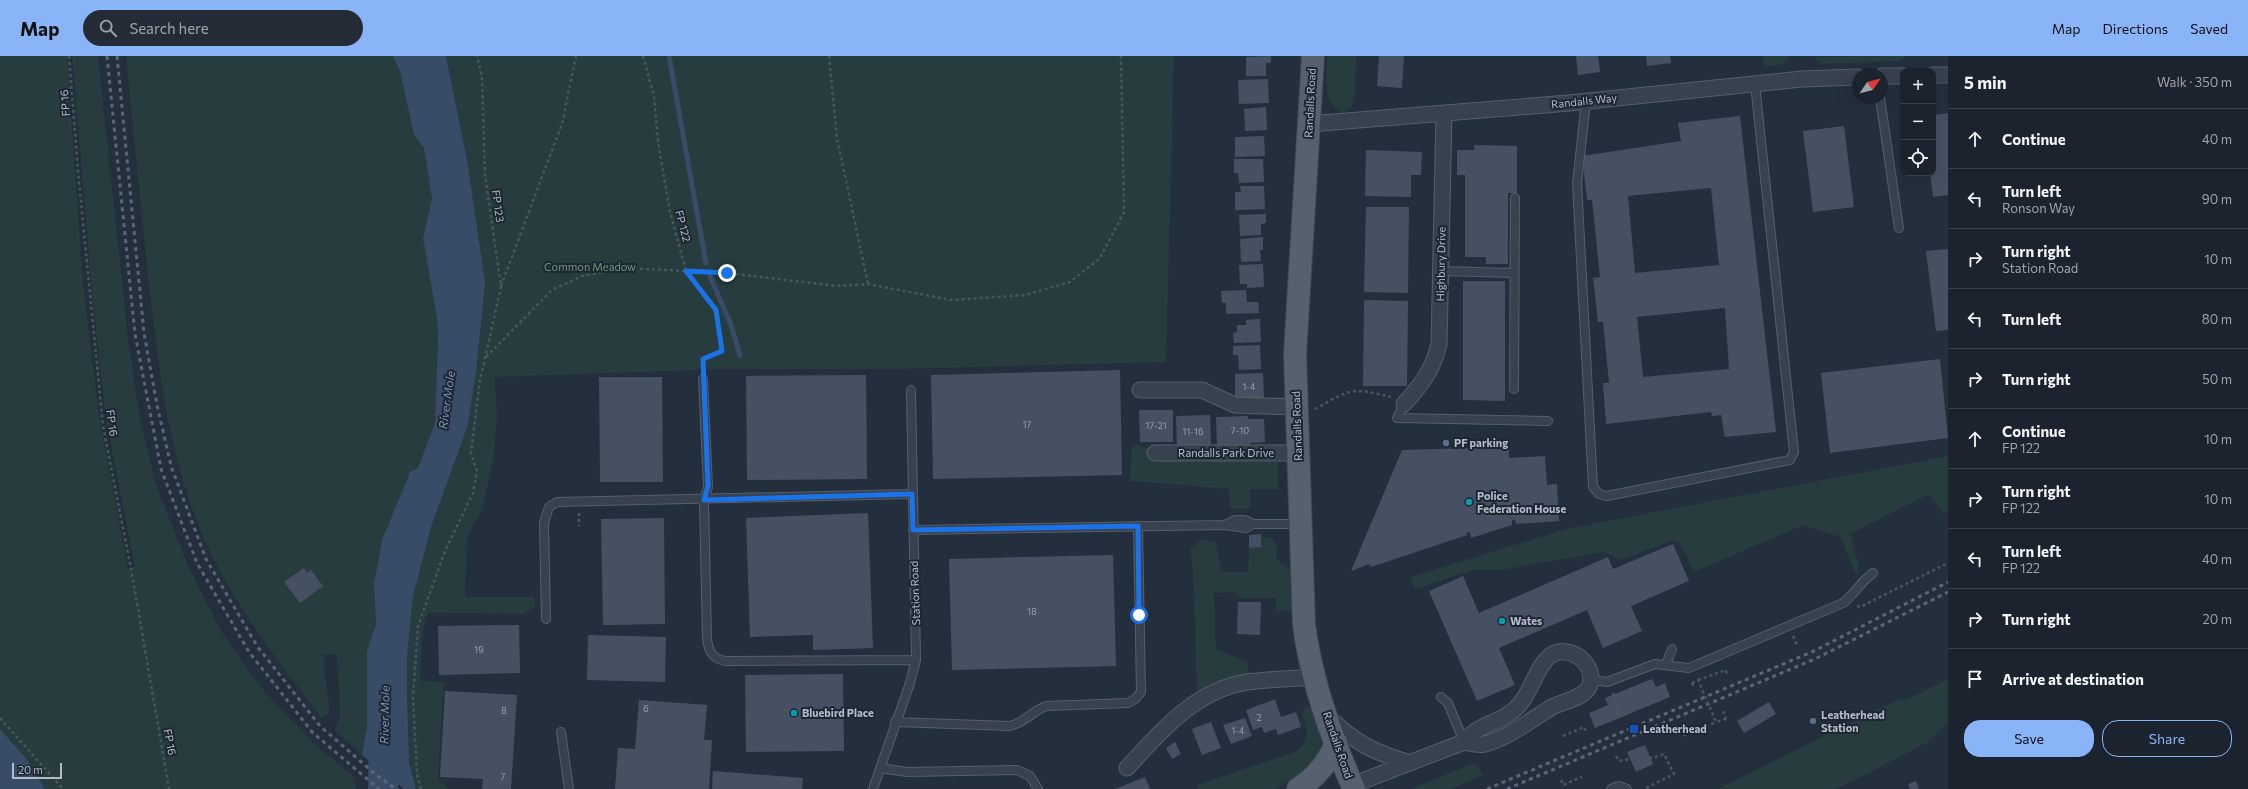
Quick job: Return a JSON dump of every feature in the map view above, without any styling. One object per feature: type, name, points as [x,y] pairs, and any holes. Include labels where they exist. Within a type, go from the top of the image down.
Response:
[{"type":"main road","name":"Randalls Road","points":[[1312,56],[1296,346],[1305,408],[1298,453],[1304,625],[1307,650],[1314,677],[1336,742],[1349,788]]},
{"type":"main road","points":[[1298,789],[1312,780],[1327,762],[1336,742]]},
{"type":"street","points":[[1936,75],[1948,75]]},
{"type":"street","points":[[1888,76],[1900,76]]},
{"type":"street","name":"Randalls Way","points":[[1309,124],[1586,102],[1802,79],[1852,77]]},
{"type":"street","name":"Highbury Drive","points":[[1406,402],[1424,380],[1434,363],[1439,344],[1444,114]]},
{"type":"street","points":[[1140,390],[1202,390],[1235,406],[1305,408]]},
{"type":"street","name":"Randalls Park Drive","points":[[1155,453],[1298,453]]},
{"type":"street","points":[[1349,788],[1464,742],[1476,731],[1504,717],[1519,706],[1531,690],[1542,662],[1551,655],[1561,651],[1571,653],[1580,658],[1588,668],[1591,680],[1587,690],[1579,696],[1556,706],[1509,734],[1483,745],[1464,742]]},
{"type":"street","points":[[1127,768],[1166,725],[1189,707],[1215,692],[1246,682],[1314,677]]},
{"type":"street","points":[[1328,717],[1362,745],[1385,756],[1410,763]]},
{"type":"lane","points":[[1586,102],[1577,183],[1593,487],[1599,494],[1607,496],[1790,460],[1794,452],[1755,84]]},
{"type":"lane","points":[[1881,104],[1899,228]]},
{"type":"lane","points":[[1514,389],[1515,198]]},
{"type":"lane","points":[[1440,271],[1514,273]]},
{"type":"lane","points":[[703,379],[708,486],[704,500],[707,640],[709,651],[716,659],[725,661],[916,660]]},
{"type":"lane","name":"Station Road","points":[[873,789],[910,684],[916,660],[911,390]]},
{"type":"lane","points":[[1406,402],[1398,418],[1548,421]]},
{"type":"lane","points":[[546,619],[544,523],[549,507],[556,502],[566,500],[704,500],[912,494]]},
{"type":"lane","points":[[913,530],[1225,525],[1246,528],[1253,524],[1300,524]]},
{"type":"lane","points":[[896,722],[1010,726],[1025,720],[1038,709],[1046,706],[1128,703],[1135,699],[1141,692],[1138,526]]},
{"type":"lane","points":[[1591,680],[1607,682],[1655,664],[1666,665],[1679,669],[1689,668],[1843,603],[1852,597],[1866,577],[1873,573]]},
{"type":"lane","points":[[1666,665],[1672,648]]},
{"type":"lane","points":[[1441,697],[1448,703],[1464,742]]},
{"type":"lane","points":[[561,732],[569,789]]},
{"type":"lane","points":[[880,768],[906,772],[1017,770],[1030,776],[1038,789]]},
{"type":"path","name":"FP 16","points":[[69,56],[78,171],[103,426],[132,574],[170,789]]},
{"type":"path","name":"FP 123","points":[[421,789],[417,774],[412,698],[418,626],[445,551],[473,493],[478,472],[471,453],[480,380],[501,286],[485,175],[482,77],[477,56]]},
{"type":"path","points":[[501,286],[562,124],[576,56]]},
{"type":"path","name":"FP 122","points":[[643,56],[654,96],[658,142],[670,212],[686,271],[716,310],[722,351],[703,359],[703,379]]},
{"type":"path","points":[[829,56],[837,138],[868,284]]},
{"type":"path","points":[[486,357],[552,290],[582,276],[625,268],[727,273],[837,286],[868,284],[951,300],[1026,295],[1070,282],[1100,258],[1124,212],[1121,56]]},
{"type":"path","points":[[1305,408],[1348,391],[1363,390],[1406,402]]},
{"type":"path","points":[[1843,603],[1860,607],[1948,563]]},
{"type":"path","points":[[1694,688],[1692,683],[1698,680],[1726,670],[1727,675]]},
{"type":"path","points":[[1698,680],[1716,722]]},
{"type":"path","points":[[1681,728],[1684,735],[1726,719],[1723,711]]},
{"type":"path","points":[[0,718],[64,789]]},
{"type":"path","points":[[1563,736],[1584,727],[1586,732]]},
{"type":"path","points":[[1616,756],[1619,761],[1630,758],[1651,759],[1664,754],[1674,774],[1644,789]]},
{"type":"path","points":[[1562,780],[1563,785],[1582,777]]},
{"type":"green space","points":[[0,56],[67,56],[83,284],[99,416],[128,568],[135,567],[106,420],[93,303],[72,56],[98,56],[128,338],[139,413],[155,482],[188,566],[221,631],[260,686],[311,741],[354,777],[356,789],[0,789]]},
{"type":"green space","points":[[126,56],[393,56],[400,71],[414,135],[424,148],[432,199],[423,238],[437,319],[438,338],[435,423],[418,468],[410,472],[382,540],[374,584],[376,624],[367,651],[367,727],[362,755],[335,730],[340,716],[337,654],[323,655],[330,713],[322,718],[253,626],[210,551],[187,494],[178,463],[165,401],[151,306]]},
{"type":"green space","name":"Common Meadow","points":[[446,56],[1174,56],[1166,362],[899,369],[731,369],[495,377],[497,417],[493,461],[482,510],[467,537],[465,597],[534,597],[535,607],[523,614],[428,613],[422,634],[420,681],[444,682],[438,778],[448,789],[416,789],[409,762],[407,694],[407,657],[413,596],[432,524],[467,428],[467,160]]},
{"type":"green space","points":[[1327,56],[1356,56],[1355,98],[1351,108],[1342,113],[1335,108],[1328,95],[1326,80]]},
{"type":"green space","points":[[1762,56],[1789,56],[1788,60],[1780,65],[1764,67]]},
{"type":"green space","points":[[1906,56],[1900,61],[1822,64],[1815,57]]},
{"type":"green space","points":[[1137,444],[1148,449],[1149,460],[1278,462],[1278,489],[1250,489],[1250,509],[1230,509],[1229,489],[1130,481],[1131,448]]},
{"type":"green space","points":[[1948,456],[1948,512],[1944,514],[1929,494],[1850,534],[1859,566],[1856,576],[1841,537],[1803,525],[1694,572],[1680,543],[1674,540],[1621,560],[1605,552],[1501,570],[1473,570],[1415,589],[1410,577],[1570,528]]},
{"type":"green space","points":[[1260,537],[1272,538],[1277,545],[1277,559],[1292,572],[1294,609],[1276,613],[1276,598],[1240,598],[1234,592],[1214,593],[1216,649],[1247,662],[1249,674],[1197,692],[1193,572],[1190,549],[1201,540],[1216,542],[1221,572],[1248,572],[1249,548],[1261,547]]},
{"type":"green space","points":[[1948,679],[1948,722],[1928,742],[1857,779],[1834,789],[1718,789],[1874,711],[1901,699],[1906,700]]},
{"type":"green space","points":[[1308,706],[1320,723],[1321,744],[1318,758],[1301,778],[1292,778],[1276,789],[1198,789],[1197,785],[1297,751],[1304,743],[1306,738],[1304,718],[1301,713]]},
{"type":"green space","points":[[1474,763],[1483,775],[1450,789],[1411,789]]},
{"type":"water","points":[[393,56],[446,56],[467,160],[485,282],[476,372],[467,428],[432,524],[413,596],[407,657],[407,694],[409,762],[416,789],[404,789],[362,755],[367,727],[367,651],[376,624],[374,584],[382,540],[410,472],[418,468],[435,423],[438,338],[437,319],[423,238],[432,199],[424,148],[414,135],[400,71]]},
{"type":"water","points":[[0,729],[28,761],[45,789],[0,789]]},
{"type":"building","points":[[1271,56],[1271,63],[1266,63],[1266,76],[1246,76],[1246,57]]},
{"type":"building","points":[[1379,56],[1404,56],[1402,88],[1377,86]]},
{"type":"building","points":[[1576,56],[1598,56],[1600,72],[1578,75]]},
{"type":"building","points":[[1646,56],[1670,56],[1671,63],[1647,66]]},
{"type":"building","points":[[1268,79],[1269,103],[1239,104],[1238,80]]},
{"type":"building","points":[[1266,107],[1267,130],[1245,131],[1244,109]]},
{"type":"building","points":[[1948,113],[1948,195],[1933,197],[1930,176],[1936,176],[1936,115]]},
{"type":"building","points":[[1740,116],[1776,432],[1725,437],[1721,415],[1712,416],[1711,412],[1606,424],[1603,383],[1609,383],[1603,322],[1598,322],[1593,278],[1600,277],[1592,200],[1587,200],[1582,156],[1681,141],[1678,123]],"holes":[[[1711,188],[1719,265],[1635,273],[1628,196]],[[1725,308],[1729,369],[1643,377],[1637,317]]]},
{"type":"building","points":[[1844,126],[1854,207],[1813,212],[1803,131]]},
{"type":"building","points":[[1264,136],[1265,156],[1235,157],[1235,137]]},
{"type":"building","points":[[1474,145],[1517,146],[1517,193],[1508,193],[1508,264],[1486,264],[1486,257],[1465,257],[1465,175],[1457,175],[1457,150],[1474,150]]},
{"type":"building","points":[[1366,150],[1422,152],[1421,175],[1411,175],[1411,197],[1365,196]]},
{"type":"building","points":[[1234,159],[1263,159],[1264,182],[1239,183],[1238,173],[1234,173]]},
{"type":"building","points":[[1240,186],[1264,186],[1265,209],[1235,210],[1235,192],[1241,192]]},
{"type":"building","points":[[1366,207],[1409,207],[1408,293],[1364,292]]},
{"type":"building","points":[[1266,214],[1266,223],[1261,224],[1261,235],[1240,236],[1239,215]]},
{"type":"building","points":[[1263,237],[1263,250],[1260,250],[1261,261],[1241,262],[1240,239]]},
{"type":"building","points":[[1948,249],[1948,330],[1936,331],[1926,251]]},
{"type":"building","points":[[1263,264],[1264,287],[1247,288],[1247,284],[1240,284],[1239,265]]},
{"type":"building","points":[[1463,281],[1505,281],[1505,401],[1463,400]]},
{"type":"building","points":[[1246,290],[1247,302],[1258,302],[1259,313],[1226,314],[1226,303],[1222,303],[1221,291]]},
{"type":"building","points":[[1364,300],[1408,301],[1407,386],[1363,386]]},
{"type":"building","points":[[1260,319],[1261,342],[1234,343],[1233,333],[1237,332],[1237,325],[1246,325],[1246,320]]},
{"type":"building","points":[[1260,345],[1261,369],[1239,370],[1238,355],[1233,355],[1233,346]]},
{"type":"building","points":[[1940,359],[1948,438],[1830,453],[1821,373]]},
{"type":"building","points":[[1120,370],[1122,475],[933,479],[931,375]]},
{"type":"building","points":[[1263,373],[1264,399],[1235,400],[1235,374]]},
{"type":"building","points":[[866,375],[867,479],[747,480],[746,376]]},
{"type":"building","points":[[599,377],[662,377],[663,482],[600,482]]},
{"type":"building","points":[[1139,410],[1173,410],[1173,442],[1140,442]]},
{"type":"building","points":[[1210,415],[1211,447],[1177,448],[1176,416]]},
{"type":"building","points":[[1248,416],[1248,419],[1264,419],[1265,442],[1250,443],[1250,445],[1217,446],[1216,417]]},
{"type":"building","name":"Police Federation House","points":[[1509,447],[1509,458],[1545,456],[1547,485],[1557,484],[1559,521],[1516,524],[1515,520],[1512,520],[1512,525],[1471,538],[1470,532],[1466,533],[1467,535],[1371,567],[1369,564],[1351,571],[1402,450]]},
{"type":"building","points":[[868,513],[873,648],[813,650],[813,635],[750,637],[746,518]]},
{"type":"building","points":[[664,518],[665,624],[603,625],[601,519]]},
{"type":"building","points":[[1261,534],[1261,547],[1249,548],[1249,535]]},
{"type":"building","name":"Wates","points":[[1673,544],[1689,581],[1631,606],[1642,631],[1603,648],[1587,610],[1499,648],[1515,685],[1477,701],[1429,591],[1463,576],[1479,613],[1608,557],[1613,569]]},
{"type":"building","points":[[1113,555],[1116,666],[952,670],[949,559]]},
{"type":"building","points":[[304,568],[307,573],[311,570],[323,586],[300,603],[284,582]]},
{"type":"building","points":[[1238,602],[1261,602],[1260,635],[1237,634]]},
{"type":"building","points":[[519,625],[520,673],[439,675],[438,626]]},
{"type":"building","points":[[588,635],[666,637],[665,682],[587,680]]},
{"type":"building","name":"Bluebird Place","points":[[843,674],[844,751],[746,752],[745,675]]},
{"type":"building","points":[[1652,679],[1656,687],[1665,683],[1670,697],[1595,728],[1589,713],[1608,705],[1605,698]]},
{"type":"building","points":[[445,691],[517,695],[511,789],[482,789],[483,779],[440,777]]},
{"type":"building","points":[[1275,699],[1281,717],[1296,712],[1301,727],[1278,735],[1276,729],[1264,733],[1262,727],[1253,730],[1246,710]]},
{"type":"building","points":[[639,700],[707,705],[704,740],[712,740],[709,789],[615,789],[618,748],[635,749]]},
{"type":"building","points":[[1769,702],[1776,714],[1744,733],[1737,721]]},
{"type":"building","points":[[1245,718],[1252,736],[1231,744],[1223,725]]},
{"type":"building","points":[[1211,722],[1221,748],[1202,755],[1192,729]]},
{"type":"building","points":[[1175,742],[1181,754],[1172,759],[1166,748]]},
{"type":"building","points":[[1645,745],[1653,764],[1636,772],[1627,752]]},
{"type":"building","points":[[713,771],[803,778],[802,789],[712,789]]},
{"type":"building","points":[[1145,777],[1150,789],[1115,789]]},
{"type":"building","points":[[1916,781],[1919,789],[1910,789],[1908,784]]},
{"type":"waterway","points":[[669,56],[706,263]]},
{"type":"waterway","points":[[710,276],[731,325],[740,355]]},
{"type":"waterway","name":"River Mole","points":[[383,789],[384,733]]},
{"type":"railway","points":[[107,56],[135,334],[161,469],[197,563],[249,652],[313,733],[379,789]]},
{"type":"railway","points":[[117,56],[144,333],[157,405],[171,466],[206,559],[257,646],[320,726],[375,774],[396,789]]},
{"type":"railway","points":[[1487,789],[1814,651],[1948,582]]},
{"type":"railway","points":[[1507,789],[1817,658],[1948,592]]},
{"type":"place","name":"PF parking","points":[[1446,443]]},
{"type":"place","name":"Police Federation House","points":[[1469,502]]},
{"type":"place","name":"Wates","points":[[1502,621]]},
{"type":"place","name":"Bluebird Place","points":[[794,713]]},
{"type":"place","name":"Leatherhead Station","points":[[1813,721]]},
{"type":"place","name":"Leatherhead","points":[[1634,729]]},
{"type":"route","points":[[727,273],[686,271],[716,310],[722,351],[703,359],[708,486],[704,500],[912,494],[913,530],[1138,526],[1139,615]]}]
